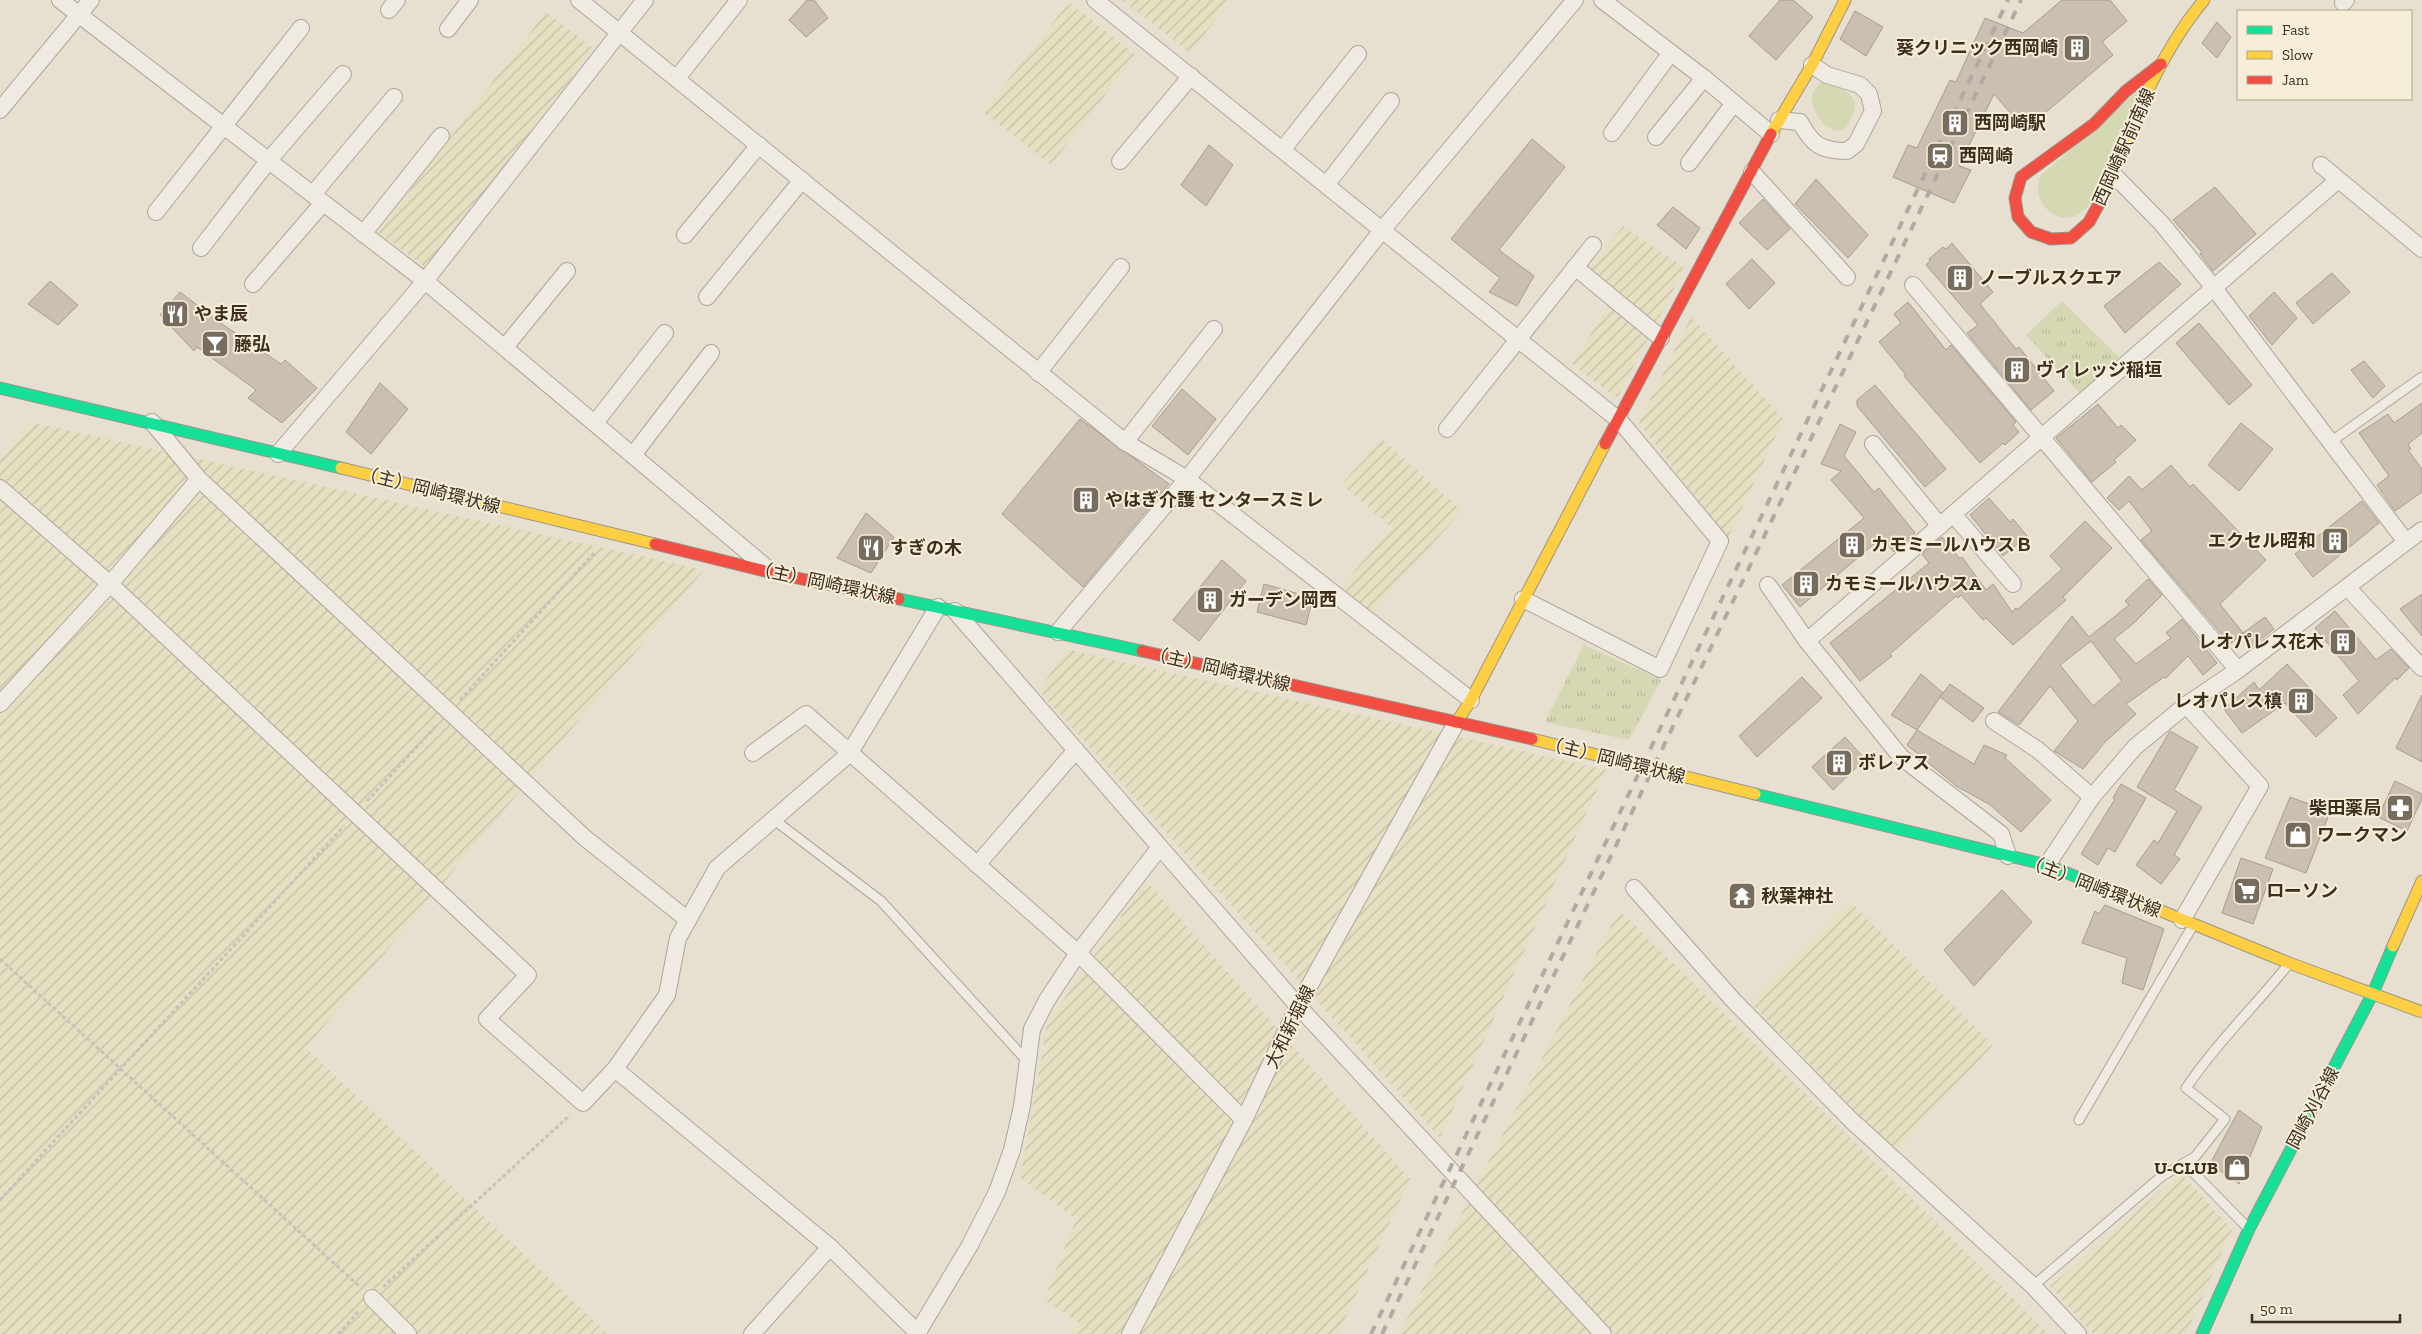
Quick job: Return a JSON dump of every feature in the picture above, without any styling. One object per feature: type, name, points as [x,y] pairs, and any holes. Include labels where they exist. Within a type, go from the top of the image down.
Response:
[{"type":"main road","points":[[1456,723],[1471,700],[1523,599],[1620,421],[1661,338],[1771,134],[1812,66],[1845,0]]},
{"type":"main road","name":"西岡崎駅前南線","points":[[2161,64],[2126,91],[2094,124],[2021,177],[2015,198],[2018,217],[2031,232],[2051,239],[2071,238],[2090,222],[2102,202],[2112,173],[2161,64],[2188,19],[2204,0]]},
{"type":"main road","name":"（主）岡崎環状線","points":[[0,388],[152,422],[773,573],[1058,632],[1456,723],[2047,865],[2289,963],[2422,1012]]},
{"type":"main road","name":"岡崎刈谷線","points":[[2202,1334],[2249,1229],[2373,993],[2422,881]]},
{"type":"street","points":[[60,0],[363,234],[426,280],[773,573]]},
{"type":"street","points":[[0,110],[91,0]]},
{"type":"street","points":[[448,29],[470,0]]},
{"type":"street","points":[[579,0],[620,31],[1125,442],[1187,480],[1471,700]]},
{"type":"street","points":[[278,454],[426,280],[646,0]]},
{"type":"street","points":[[677,78],[738,0]]},
{"type":"street","points":[[1095,0],[1327,184],[1517,340],[1620,421],[1720,541],[1660,669],[1523,599]]},
{"type":"street","points":[[1058,632],[1187,480],[1383,229],[1575,0]]},
{"type":"street","points":[[1602,0],[1670,54],[1704,78],[1771,134]]},
{"type":"street","points":[[156,212],[225,127],[301,28]]},
{"type":"street","points":[[1282,149],[1358,54]]},
{"type":"street","points":[[1612,133],[1670,54]]},
{"type":"street","points":[[1779,120],[1800,122],[1810,140],[1825,149],[1847,151],[1856,144],[1873,110],[1869,94],[1860,84],[1827,75],[1812,66]]},
{"type":"street","points":[[201,248],[269,160],[343,74]]},
{"type":"street","points":[[1120,161],[1191,76]]},
{"type":"street","points":[[1656,137],[1704,78]]},
{"type":"street","points":[[253,284],[394,98]]},
{"type":"street","points":[[1327,184],[1391,101]]},
{"type":"street","points":[[1689,163],[1734,103]]},
{"type":"street","points":[[363,234],[441,136]]},
{"type":"street","points":[[685,235],[759,145]]},
{"type":"street","points":[[2321,165],[2422,248]]},
{"type":"street","points":[[1752,172],[1847,277]]},
{"type":"street","points":[[2112,173],[2162,224],[2214,288],[2406,542]]},
{"type":"street","points":[[707,297],[802,180]]},
{"type":"street","points":[[1807,641],[2338,180]]},
{"type":"street","points":[[1447,429],[1593,245]]},
{"type":"street","points":[[1038,373],[1121,267]]},
{"type":"street","points":[[1575,268],[1661,338]]},
{"type":"street","points":[[504,347],[567,270]]},
{"type":"street","points":[[1914,286],[2040,438],[2238,670]]},
{"type":"street","points":[[1125,442],[1214,329]]},
{"type":"street","points":[[595,423],[665,333]]},
{"type":"street","points":[[633,455],[711,353]]},
{"type":"street","points":[[152,422],[199,479],[585,838],[688,920]]},
{"type":"street","points":[[1873,444],[1940,526]]},
{"type":"street","points":[[0,704],[110,584],[199,479]]},
{"type":"street","points":[[0,488],[110,584],[528,975],[487,1019],[583,1102],[615,1069],[667,995],[678,938],[717,868],[849,754],[938,607]]},
{"type":"street","points":[[1954,514],[2013,584]]},
{"type":"street","points":[[2047,865],[2092,797],[2135,746],[2186,705],[2238,670],[2422,530]]},
{"type":"street","points":[[1768,584],[1807,641],[1901,757],[2001,834],[2008,856]]},
{"type":"street","points":[[2347,587],[2422,668]]},
{"type":"street","points":[[955,611],[1298,1006],[1603,1334]]},
{"type":"street","points":[[2186,705],[2260,786],[2188,923]]},
{"type":"street","points":[[753,753],[806,714],[849,754],[1078,953],[1244,1120]]},
{"type":"street","points":[[1994,721],[2038,750],[2092,797]]},
{"type":"street","name":"大和新堀線","points":[[1130,1334],[1244,1120],[1298,1006],[1456,723]]},
{"type":"street","points":[[977,865],[1076,750]]},
{"type":"street","points":[[615,1069],[830,1247],[918,1333],[970,1245],[997,1192],[1012,1150],[1022,1106],[1032,1029],[1047,1000],[1078,953],[1160,847]]},
{"type":"street","points":[[1634,888],[1733,1000],[1851,1120],[2033,1286],[2078,1334]]},
{"type":"street","points":[[752,1334],[830,1247]]},
{"type":"street","points":[[372,1298],[408,1334]]},
{"type":"lane","points":[[2329,442],[2422,377]]},
{"type":"lane","points":[[773,820],[881,901],[1028,1061]]},
{"type":"lane","points":[[2080,1120],[2188,923]]},
{"type":"lane","points":[[2033,1286],[2162,1176],[2195,1157],[2225,1119],[2186,1088],[2208,1057],[2253,1008],[2289,963]]},
{"type":"lane","points":[[2184,1163],[2249,1229]]},
{"type":"path","points":[[456,704],[611,534]]},
{"type":"path","points":[[362,806],[442,719]]},
{"type":"path","points":[[0,1200],[348,821]]},
{"type":"path","points":[[0,959],[372,1298]]},
{"type":"path","points":[[338,1334],[372,1298],[583,1102]]},
{"type":"shaded area","points":[[1122,0],[1231,0],[1190,53]]},
{"type":"shaded area","points":[[1069,2],[1136,55],[1051,165],[983,112]]},
{"type":"shaded area","points":[[546,12],[594,49],[426,268],[378,232]]},
{"type":"shaded area","points":[[1623,226],[1685,268],[1617,398],[1572,364],[1617,291],[1589,268]]},
{"type":"shaded area","points":[[1691,317],[1784,419],[1727,540],[1639,423]]},
{"type":"shaded area","points":[[31,422],[704,570],[306,1048],[608,1334],[0,1334],[0,460]]},
{"type":"shaded area","points":[[1382,439],[1462,511],[1371,613],[1341,586],[1392,528],[1342,484]]},
{"type":"shaded area","points":[[1066,649],[1606,770],[1440,1138],[1039,691]]},
{"type":"shaded area","points":[[1146,880],[1410,1179],[1338,1334],[1068,1334],[1079,1323],[1044,1300],[1076,1219],[1020,1178],[1047,1024]]},
{"type":"shaded area","points":[[1850,901],[1993,1045],[1895,1153],[1751,1003]]},
{"type":"shaded area","points":[[1619,910],[2049,1334],[1399,1334]]},
{"type":"shaded area","points":[[2181,1173],[2232,1230],[2186,1334],[2093,1334],[2050,1286]]},
{"type":"green space","points":[[1821,83],[1845,91],[1852,97],[1855,103],[1854,110],[1845,128],[1837,131],[1829,127],[1815,111],[1812,101],[1814,91]]},
{"type":"green space","points":[[2147,83],[2090,203],[2078,215],[2059,217],[2051,213],[2044,206],[2040,197],[2038,187],[2040,176]]},
{"type":"green space","points":[[2062,301],[2119,357],[2081,395],[2026,335]]},
{"type":"green space","points":[[1584,645],[1661,680],[1629,740],[1545,722]]},
{"type":"building","points":[[807,0],[814,0],[828,18],[806,37],[789,20]]},
{"type":"building","points":[[1780,0],[1793,0],[1813,17],[1776,60],[1749,36]]},
{"type":"building","points":[[2062,0],[2110,0],[2127,21],[2102,42],[2113,55],[2025,130],[1994,94],[1959,166],[1971,170],[1954,203],[1893,177],[1908,145],[1917,148],[1950,80],[1956,82],[1985,18],[2023,33]]},
{"type":"building","points":[[1855,11],[1883,27],[1866,56],[1840,39]]},
{"type":"building","points":[[2217,22],[2231,37],[2217,58],[2202,43]]},
{"type":"building","points":[[1532,139],[1565,167],[1499,250],[1534,276],[1517,306],[1489,292],[1500,278],[1451,239]]},
{"type":"building","points":[[1209,145],[1233,165],[1206,206],[1181,185]]},
{"type":"building","points":[[1816,179],[1868,235],[1848,258],[1795,204]]},
{"type":"building","points":[[2215,187],[2256,234],[2213,271],[2200,254],[2202,252],[2173,220]]},
{"type":"building","points":[[1763,199],[1790,229],[1767,250],[1739,223]]},
{"type":"building","points":[[1673,207],[1700,228],[1686,249],[1657,225]]},
{"type":"building","points":[[1952,243],[1993,292],[1980,304],[2016,349],[2019,347],[2054,391],[2031,410],[1967,333],[1978,325],[1926,265],[1930,261],[1929,259],[1943,247],[1946,249]]},
{"type":"building","points":[[1752,259],[1775,283],[1749,309],[1726,284]]},
{"type":"building","points":[[2159,262],[2181,284],[2125,333],[2104,306]]},
{"type":"building","points":[[2332,273],[2350,292],[2313,324],[2296,303]]},
{"type":"building","points":[[50,281],[78,305],[58,325],[28,304]]},
{"type":"building","points":[[180,292],[222,324],[281,364],[285,360],[317,388],[282,423],[248,398],[256,390],[197,347],[194,351],[160,315]]},
{"type":"building","points":[[2274,292],[2297,318],[2272,345],[2249,316]]},
{"type":"building","points":[[1908,302],[1946,350],[1951,345],[2016,422],[2013,425],[2019,432],[1980,463],[1904,376],[1906,375],[1879,342],[1901,323],[1894,314]]},
{"type":"building","points":[[2199,323],[2252,385],[2229,405],[2176,343]]},
{"type":"building","points":[[2364,361],[2385,386],[2373,398],[2351,370]]},
{"type":"building","points":[[380,383],[408,409],[371,454],[346,432]]},
{"type":"building","points":[[1875,385],[1946,469],[1925,487],[1857,406],[1857,400]]},
{"type":"building","points":[[1182,389],[1216,419],[1188,455],[1152,426]]},
{"type":"building","points":[[2422,403],[2422,433],[2408,444],[2411,449],[2408,450],[2422,469],[2422,492],[2395,511],[2377,485],[2389,476],[2359,433],[2388,414],[2394,423]]},
{"type":"building","points":[[2098,404],[2118,428],[2121,425],[2136,440],[2114,460],[2116,462],[2092,482],[2056,438]]},
{"type":"building","name":"やはぎ介護 センタースミレ","points":[[1080,419],[1169,484],[1083,587],[1002,514]]},
{"type":"building","points":[[2241,423],[2273,449],[2239,491],[2208,465]]},
{"type":"building","points":[[1840,424],[1856,432],[1844,456],[1874,492],[1879,488],[1915,533],[1894,552],[1881,538],[1800,607],[1782,585],[1864,518],[1831,480],[1841,471],[1821,464]]},
{"type":"building","points":[[2171,465],[2190,487],[2193,484],[2266,560],[2220,604],[2243,633],[2230,644],[2141,540],[2152,531],[2129,501],[2119,510],[2107,498],[2129,476],[2142,490]]},
{"type":"building","points":[[1989,498],[2010,522],[2013,519],[2027,536],[2003,556],[1970,515]]},
{"type":"building","name":"エクセル昭和","points":[[2362,501],[2379,523],[2313,577],[2295,554]]},
{"type":"building","points":[[866,513],[894,537],[871,573],[837,558]]},
{"type":"building","points":[[2085,521],[2112,548],[2063,597],[2066,600],[2013,645],[1986,618],[1983,620],[1961,595],[1958,598],[1956,596],[1890,654],[1892,656],[1860,681],[1830,643],[1929,563],[1922,554],[1942,537],[1960,559],[1962,557],[1986,590],[1993,584],[2012,612],[2016,608],[2017,610],[2062,569],[2050,556]]},
{"type":"building","name":"ガーデン岡西","points":[[1222,560],[1246,581],[1199,641],[1173,620]]},
{"type":"building","points":[[2148,579],[2162,595],[2135,622],[2114,639],[2136,664],[2171,638],[2166,633],[2182,619],[2217,663],[2203,675],[2188,656],[2166,678],[2164,677],[2126,704],[2136,714],[2105,742],[2083,769],[2054,751],[2078,721],[2050,686],[2019,725],[1998,712],[2072,616],[2089,637],[2129,605],[2125,601]],"holes":[[[2091,641],[2122,681],[2093,706],[2060,665]]]},
{"type":"building","points":[[1264,584],[1313,598],[1306,625],[1257,612]]},
{"type":"building","points":[[2422,594],[2422,636],[2400,609]]},
{"type":"building","points":[[2335,611],[2376,660],[2391,649],[2409,668],[2397,680],[2395,678],[2358,714],[2343,695],[2359,681],[2315,628]]},
{"type":"building","points":[[2265,617],[2274,629],[2252,646],[2243,633]]},
{"type":"building","points":[[2287,664],[2337,718],[2316,737],[2285,703],[2242,733],[2224,709],[2254,682],[2259,690]]},
{"type":"building","points":[[1921,674],[1943,693],[1917,730],[1891,715]]},
{"type":"building","points":[[1802,677],[1822,698],[1757,757],[1739,736]]},
{"type":"building","points":[[1950,684],[1984,708],[1973,722],[1940,697]]},
{"type":"building","points":[[2422,695],[2422,762],[2396,748]]},
{"type":"building","points":[[1917,730],[1974,764],[1984,745],[2007,755],[2005,758],[2051,800],[2021,832],[1989,804],[1956,786],[1907,745]]},
{"type":"building","points":[[2170,731],[2198,747],[2174,790],[2202,807],[2174,855],[2180,859],[2161,884],[2136,865],[2154,840],[2158,843],[2177,811],[2137,787]]},
{"type":"building","name":"ボレアス","points":[[1845,737],[1865,759],[1833,790],[1812,767]]},
{"type":"building","name":"柴田薬局","points":[[2395,781],[2422,794],[2422,799],[2407,831],[2378,817]]},
{"type":"building","points":[[2121,784],[2146,798],[2115,852],[2108,848],[2098,865],[2081,854],[2115,799],[2113,798]]},
{"type":"building","name":"ワークマン","points":[[2290,797],[2330,812],[2306,873],[2265,858]]},
{"type":"building","name":"ローソン","points":[[2241,858],[2273,869],[2253,924],[2222,913]]},
{"type":"building","points":[[2002,890],[2032,922],[1974,986],[1944,950]]},
{"type":"building","points":[[2105,905],[2164,929],[2143,990],[2122,983],[2127,958],[2082,943],[2095,911],[2099,914]]},
{"type":"building","points":[[2239,1110],[2262,1127],[2239,1184],[2210,1164]]},
{"type":"railway","points":[[1371,1334],[2008,0]]},
{"type":"railway","points":[[1382,1334],[2021,0]]},
{"type":"traffic: fast","points":[[0,388],[341,468]]},
{"type":"traffic: fast","points":[[899,599],[1142,651]]},
{"type":"traffic: fast","points":[[1755,794],[2047,865],[2112,891]]},
{"type":"traffic: fast","points":[[2202,1334],[2249,1229],[2373,993],[2393,946]]},
{"type":"traffic: slow","points":[[1771,134],[1812,65],[1845,0]]},
{"type":"traffic: slow","points":[[2105,193],[2136,117],[2159,68],[2172,44],[2204,0]]},
{"type":"traffic: slow","points":[[1456,723],[1471,700],[1605,444]]},
{"type":"traffic: slow","points":[[341,468],[655,544]]},
{"type":"traffic: slow","points":[[1532,739],[1755,794]]},
{"type":"traffic: slow","points":[[2393,946],[2422,881]]},
{"type":"traffic: slow","points":[[2112,891],[2289,963],[2422,1012]]},
{"type":"traffic: jam","points":[[2105,193],[2089,222],[2071,238],[2051,239],[2031,232],[2018,217],[2015,198],[2021,177],[2094,124],[2126,91],[2161,64]]},
{"type":"traffic: jam","points":[[1605,444],[1771,134]]},
{"type":"traffic: jam","points":[[655,544],[773,573],[899,599]]},
{"type":"traffic: jam","points":[[1142,651],[1532,739]]},
{"type":"place","name":"葵クリニック西岡崎","points":[[2077,48]]},
{"type":"place","name":"西岡崎駅","points":[[1955,123]]},
{"type":"place","name":"西岡崎","points":[[1940,156]]},
{"type":"place","name":"ノーブルスクエア","points":[[1960,278]]},
{"type":"place","name":"やま辰","points":[[175,314]]},
{"type":"place","name":"藤弘","points":[[215,344]]},
{"type":"place","name":"ヴィレッジ稲垣","points":[[2017,370]]},
{"type":"place","name":"やはぎ介護 センタースミレ","points":[[1086,500]]},
{"type":"place","name":"エクセル昭和","points":[[2335,541]]},
{"type":"place","name":"カモミールハウスＢ","points":[[1852,545]]},
{"type":"place","name":"すぎの木","points":[[871,548]]},
{"type":"place","name":"カモミールハウスA","points":[[1806,584]]},
{"type":"place","name":"ガーデン岡西","points":[[1210,600]]},
{"type":"place","name":"レオパレス花木","points":[[2343,642]]},
{"type":"place","name":"レオパレス槙","points":[[2301,701]]},
{"type":"place","name":"ボレアス","points":[[1839,763]]},
{"type":"place","name":"柴田薬局","points":[[2400,808]]},
{"type":"place","name":"ワークマン","points":[[2298,835]]},
{"type":"place","name":"ローソン","points":[[2247,891]]},
{"type":"place","name":"秋葉神社","points":[[1742,896]]},
{"type":"place","name":"U-CLUB","points":[[2237,1168]]}]
